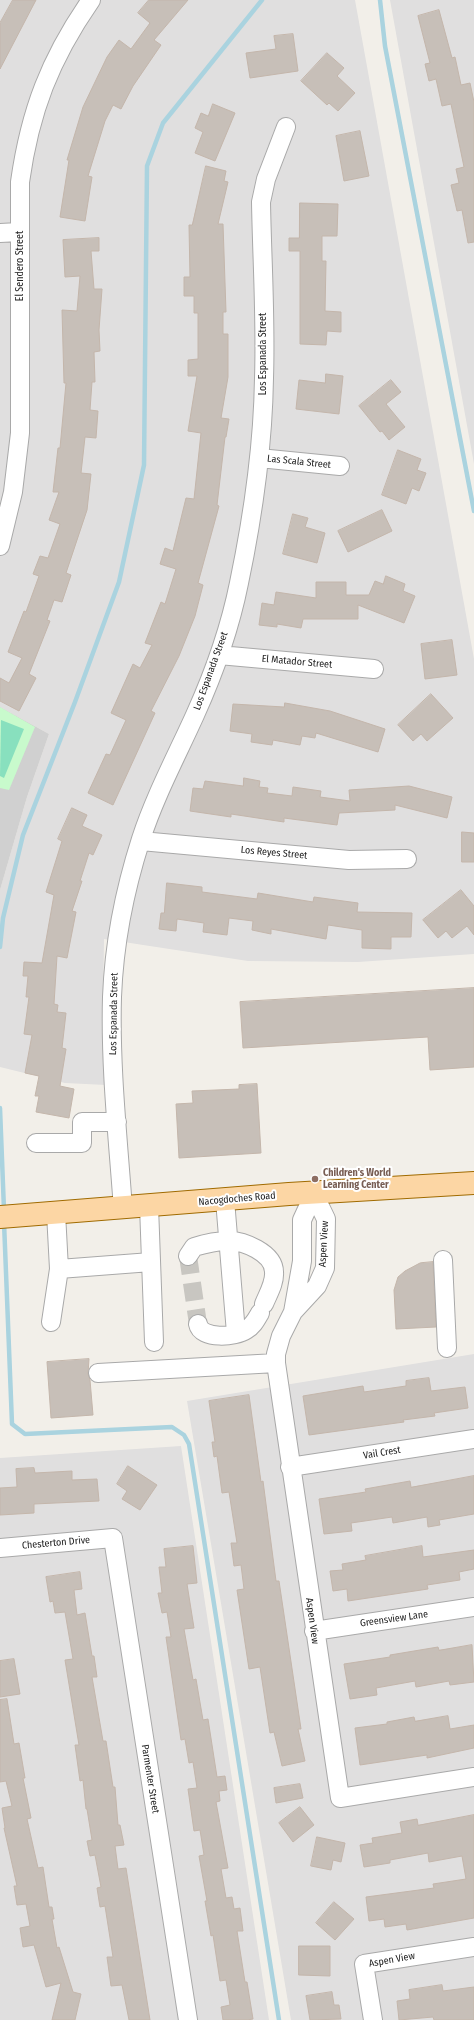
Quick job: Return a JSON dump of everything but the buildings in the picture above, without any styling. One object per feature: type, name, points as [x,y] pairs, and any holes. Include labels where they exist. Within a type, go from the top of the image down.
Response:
[{"type":"main road","name":"Nacogdoches Road","points":[[0,1217],[474,1183]]},
{"type":"street","name":"El Sendero Street","points":[[0,546],[13,492],[20,433],[19,232],[20,182],[25,147],[33,113],[45,80],[72,27],[91,0]]},
{"type":"street","name":"Los Espanada Street","points":[[123,1208],[112,1061],[112,995],[116,951],[122,914],[141,840],[158,792],[195,714],[219,655],[239,585],[256,488],[264,378],[261,202],[266,179],[286,127]]},
{"type":"street","points":[[0,233],[19,232]]},
{"type":"street","name":"Las Scala Street","points":[[259,458],[340,466]]},
{"type":"street","name":"El Matador Street","points":[[219,655],[374,669]]},
{"type":"street","name":"Los Reyes Street","points":[[141,840],[350,860],[407,859]]},
{"type":"street","points":[[36,1143],[82,1143],[82,1122],[117,1122]]},
{"type":"street","name":"Aspen View","points":[[293,1312],[302,1261],[302,1220],[314,1194]]},
{"type":"street","name":"Aspen View","points":[[314,1194],[326,1219],[325,1268],[317,1286],[293,1312],[281,1336],[276,1354],[276,1364],[314,1630],[340,1798],[474,1777]]},
{"type":"street","points":[[225,1200],[228,1240],[254,1315]]},
{"type":"street","points":[[149,1206],[154,1342]]},
{"type":"street","points":[[49,1213],[59,1269],[51,1322]]},
{"type":"street","points":[[188,1256],[194,1247],[228,1240],[250,1246],[266,1255],[272,1263],[274,1272],[272,1285],[261,1295],[254,1315],[210,1335],[202,1331],[198,1324]]},
{"type":"street","points":[[443,1260],[447,1348]]},
{"type":"street","points":[[59,1269],[151,1262]]},
{"type":"street","points":[[98,1373],[276,1364]]},
{"type":"street","name":"Vail Crest","points":[[290,1467],[474,1439]]},
{"type":"street","name":"Chesterton Drive","points":[[0,1548],[113,1538]]},
{"type":"street","name":"Parmenter Street","points":[[113,1538],[188,2020]]},
{"type":"street","name":"Greensview Lane","points":[[314,1630],[474,1607]]},
{"type":"street","name":"Aspen View","points":[[373,2020],[364,1964],[474,1947]]},
{"type":"shaded area","points":[[0,0],[355,0],[474,659],[474,954],[358,962],[248,961],[104,939],[103,1011],[106,1085],[65,1083],[0,1067],[0,890],[27,797],[49,734],[0,707]]},
{"type":"shaded area","points":[[390,0],[474,0],[474,464]]},
{"type":"shaded area","points":[[0,707],[49,734],[27,797],[0,890]]},
{"type":"shaded area","points":[[474,1354],[474,2020],[291,2020],[187,1401]]},
{"type":"shaded area","points":[[181,1446],[269,2020],[0,2020],[0,1458]]},
{"type":"green space","points":[[0,707],[35,727],[9,790],[0,788]]},
{"type":"green space","points":[[1,720],[24,729],[4,778],[0,776]]},
{"type":"waterway","points":[[0,947],[3,918],[23,835],[75,702],[119,582],[144,465],[147,166],[163,123],[262,0]]},
{"type":"waterway","points":[[380,0],[385,46],[474,511]]},
{"type":"waterway","points":[[0,1108],[4,1210]]},
{"type":"waterway","points":[[4,1222],[12,1424],[25,1434],[172,1427],[184,1435],[189,1444],[279,2020]]},
{"type":"tunnel","points":[[188,1256],[198,1324]]},
{"type":"place","name":"Children's World Learning Center","points":[[315,1179]]}]
